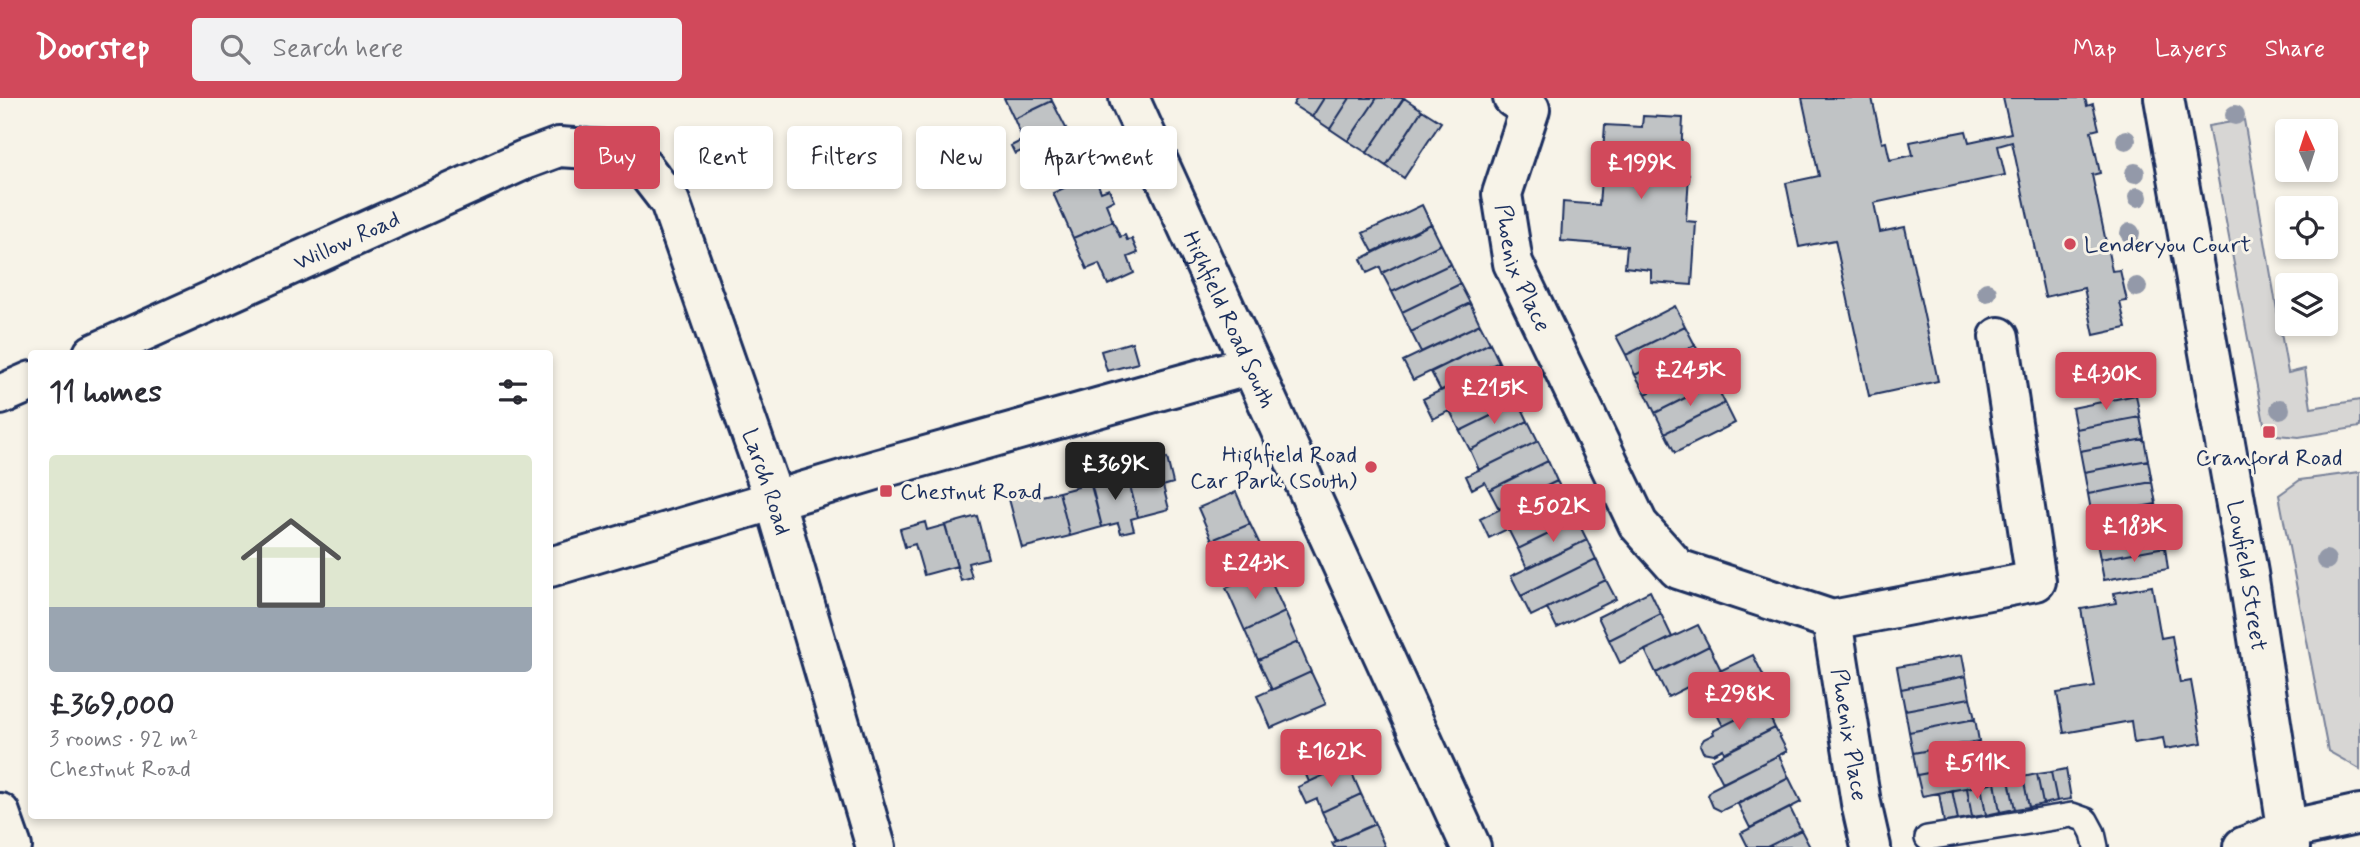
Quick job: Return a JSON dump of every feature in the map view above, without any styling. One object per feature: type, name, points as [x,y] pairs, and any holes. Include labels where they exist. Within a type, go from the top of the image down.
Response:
[{"type":"street","name":"Highfield Road South","points":[[1129,98],[1471,847]]},
{"type":"street","name":"Lowfield Street","points":[[2164,98],[2248,573],[2288,838]]},
{"type":"street","name":"Phoenix Place","points":[[1526,102],[1502,194],[1513,263],[1639,524],[1678,569],[1832,620],[2036,581],[1999,337]]},
{"type":"street","name":"Willow Road","points":[[102,350],[524,160],[558,147],[574,148]]},
{"type":"street","name":"Larch Road","points":[[660,189],[670,202],[775,502],[876,847]]},
{"type":"street","points":[[553,566],[879,470],[1251,365]]},
{"type":"street","points":[[0,396],[28,383]]},
{"type":"street","name":"Phoenix Place","points":[[1832,620],[1861,803],[1871,847]]},
{"type":"street","points":[[0,813],[12,847]]},
{"type":"street","points":[[2242,847],[2288,838],[2360,814]]},
{"type":"lane","points":[[1927,838],[2072,815],[2086,820],[2096,847]]},
{"type":"shaded area","points":[[2244,120],[2275,298],[2275,336],[2282,336],[2288,373],[2305,369],[2311,408],[2360,400],[2360,427],[2299,437],[2266,434],[2208,126]]},
{"type":"shaded area","points":[[2360,472],[2360,769],[2328,751],[2279,495],[2300,480]]},
{"type":"building","points":[[1004,98],[1051,98],[1052,101],[1014,119]]},
{"type":"building","points":[[1297,98],[1324,98],[1312,117],[1293,105]]},
{"type":"building","points":[[1324,98],[1350,98],[1330,129],[1312,117]]},
{"type":"building","points":[[1350,98],[1377,98],[1348,141],[1330,129]]},
{"type":"building","points":[[1377,98],[1404,98],[1367,153],[1348,141]]},
{"type":"building","points":[[1404,98],[1422,110],[1386,166],[1367,153]]},
{"type":"building","name":"Lenderyou Court","points":[[1802,98],[1872,98],[1882,143],[1886,142],[1890,160],[1913,155],[1910,142],[1966,131],[1969,142],[2011,133],[2003,98],[2085,98],[2087,106],[2093,104],[2099,129],[2091,131],[2100,173],[2092,175],[2112,271],[2120,270],[2127,301],[2120,302],[2126,328],[2094,335],[2084,288],[2045,297],[2012,142],[1998,146],[2005,175],[1874,203],[1880,232],[1905,227],[1938,381],[1869,396],[1835,240],[1799,247],[1786,183],[1819,176]]},
{"type":"building","points":[[1052,101],[1065,126],[1020,126],[1020,133],[1014,119]]},
{"type":"building","points":[[1422,110],[1441,122],[1404,178],[1386,166]]},
{"type":"building","points":[[1643,116],[1683,118],[1680,174],[1689,175],[1686,221],[1696,222],[1692,285],[1651,282],[1651,270],[1625,267],[1627,246],[1561,241],[1563,202],[1599,205],[1605,125],[1642,127]]},
{"type":"building","points":[[1020,142],[1020,152],[1015,154],[1011,146]]},
{"type":"building","points":[[1062,189],[1100,189],[1101,192],[1109,189],[1114,200],[1106,204],[1113,221],[1073,238],[1053,193]]},
{"type":"building","points":[[1422,205],[1431,224],[1373,252],[1363,233]]},
{"type":"building","points":[[1113,221],[1120,237],[1125,235],[1127,240],[1132,239],[1138,253],[1128,257],[1134,273],[1108,285],[1099,264],[1087,269],[1073,238]]},
{"type":"building","points":[[1431,224],[1441,244],[1382,273],[1380,267],[1367,273],[1361,259]]},
{"type":"building","points":[[1441,244],[1451,264],[1392,292],[1382,273]]},
{"type":"building","points":[[1451,264],[1460,284],[1402,312],[1392,292]]},
{"type":"building","points":[[1460,284],[1470,303],[1411,332],[1402,312]]},
{"type":"building","points":[[1470,303],[1480,324],[1421,352],[1411,332]]},
{"type":"building","points":[[1675,306],[1685,326],[1626,355],[1616,336]]},
{"type":"building","points":[[1480,324],[1490,343],[1413,380],[1403,361]]},
{"type":"building","points":[[1685,326],[1695,345],[1635,375],[1626,355]]},
{"type":"building","points":[[1132,342],[1138,363],[1107,371],[1101,351]]},
{"type":"building","points":[[1490,343],[1499,362],[1441,391],[1431,372]]},
{"type":"building","points":[[1695,345],[1705,364],[1646,394],[1635,375]]},
{"type":"building","points":[[1499,362],[1509,382],[1433,419],[1423,399]]},
{"type":"building","points":[[1705,364],[1715,383],[1655,413],[1646,394]]},
{"type":"building","points":[[1509,382],[1519,402],[1460,431],[1450,411]]},
{"type":"building","points":[[1715,383],[1725,403],[1665,433],[1655,413]]},
{"type":"building","points":[[2136,395],[2140,417],[2076,429],[2072,408]]},
{"type":"building","points":[[1519,402],[1528,421],[1470,450],[1460,431]]},
{"type":"building","points":[[1725,403],[1735,423],[1675,453],[1665,433]]},
{"type":"building","points":[[2140,417],[2144,439],[2080,451],[2076,429]]},
{"type":"building","points":[[1528,421],[1538,441],[1479,470],[1470,450]]},
{"type":"building","points":[[2144,439],[2148,460],[2084,472],[2080,451]]},
{"type":"building","points":[[1538,441],[1548,461],[1489,490],[1485,482],[1472,489],[1466,476]]},
{"type":"building","points":[[1167,458],[1173,483],[1163,486],[1169,509],[1138,517],[1127,474],[1143,470],[1142,464]]},
{"type":"building","points":[[2148,460],[2152,482],[2088,494],[2084,472]]},
{"type":"building","points":[[1548,461],[1557,481],[1499,509],[1489,490]]},
{"type":"building","points":[[1127,474],[1138,517],[1131,519],[1134,530],[1121,533],[1118,523],[1102,527],[1091,483]]},
{"type":"building","points":[[1089,478],[1102,527],[1070,536],[1059,492],[1078,487],[1077,481]]},
{"type":"building","points":[[1557,481],[1567,500],[1489,538],[1480,519]]},
{"type":"building","points":[[2152,482],[2156,504],[2092,516],[2088,494]]},
{"type":"building","points":[[1059,492],[1070,536],[1022,548],[1009,499],[1032,493],[1033,498]]},
{"type":"building","points":[[1236,492],[1250,524],[1212,540],[1198,508]]},
{"type":"building","points":[[1567,500],[1577,520],[1518,549],[1508,529]]},
{"type":"building","points":[[2156,504],[2160,526],[2096,537],[2092,516]]},
{"type":"building","points":[[977,516],[988,558],[968,563],[972,578],[961,581],[945,525]]},
{"type":"building","points":[[1577,520],[1587,540],[1527,568],[1518,549]]},
{"type":"building","points":[[925,522],[927,530],[945,525],[957,566],[924,575],[915,544],[905,547],[900,529]]},
{"type":"building","points":[[1250,524],[1265,555],[1227,573],[1212,540]]},
{"type":"building","points":[[2160,526],[2165,547],[2100,559],[2096,537]]},
{"type":"building","points":[[1587,540],[1596,559],[1521,596],[1511,576]]},
{"type":"building","points":[[2165,547],[2168,569],[2104,580],[2100,559]]},
{"type":"building","points":[[1596,559],[1606,580],[1531,616],[1521,596]]},
{"type":"building","points":[[1266,571],[1285,612],[1245,631],[1226,588]]},
{"type":"building","points":[[1606,580],[1616,599],[1557,628],[1547,608]]},
{"type":"building","points":[[2152,586],[2161,638],[2172,636],[2180,683],[2191,681],[2202,743],[2165,749],[2163,738],[2134,743],[2131,721],[2064,733],[2057,693],[2095,687],[2081,609],[2116,603],[2114,593]]},
{"type":"building","points":[[1650,591],[1661,614],[1609,640],[1598,617]]},
{"type":"building","points":[[1285,612],[1298,642],[1258,660],[1245,631]]},
{"type":"building","points":[[1661,614],[1672,637],[1620,663],[1609,640]]},
{"type":"building","points":[[1698,625],[1709,646],[1656,673],[1645,650]]},
{"type":"building","points":[[1298,642],[1311,672],[1272,690],[1258,660]]},
{"type":"building","points":[[1709,646],[1721,670],[1668,697],[1656,673]]},
{"type":"building","points":[[1753,655],[1764,677],[1711,703],[1701,680]]},
{"type":"building","points":[[1962,655],[1966,676],[1901,689],[1897,667]]},
{"type":"building","points":[[1311,672],[1326,704],[1271,728],[1257,696]]},
{"type":"building","points":[[1966,676],[1970,698],[1905,710],[1901,689]]},
{"type":"building","points":[[1764,677],[1775,700],[1723,726],[1711,703]]},
{"type":"building","points":[[1970,698],[1975,719],[1909,732],[1905,710]]},
{"type":"building","points":[[1764,705],[1775,728],[1724,753],[1723,749],[1713,754],[1703,752],[1700,745],[1704,739],[1714,734],[1713,731]]},
{"type":"building","points":[[1975,719],[1979,741],[1913,753],[1909,732]]},
{"type":"building","points":[[1775,728],[1787,751],[1723,783],[1711,760]]},
{"type":"building","points":[[1334,734],[1348,764],[1309,782],[1296,751]]},
{"type":"building","points":[[1979,741],[1982,763],[1917,775],[1913,753]]},
{"type":"building","points":[[1779,755],[1789,778],[1721,811],[1713,807],[1708,795],[1712,789]]},
{"type":"building","points":[[1982,763],[1987,784],[1922,796],[1917,775]]},
{"type":"building","points":[[1348,764],[1361,794],[1322,812],[1317,799],[1306,804],[1298,787]]},
{"type":"building","points":[[2066,769],[2071,799],[2057,801],[2051,772]]},
{"type":"building","points":[[2051,772],[2057,801],[2043,804],[2037,774]]},
{"type":"building","points":[[2037,774],[2043,804],[2029,807],[2023,777]]},
{"type":"building","points":[[2023,777],[2029,807],[2015,809],[2009,780]]},
{"type":"building","points":[[1789,778],[1801,802],[1750,828],[1738,804]]},
{"type":"building","points":[[2009,780],[2015,809],[2000,812],[1995,782]]},
{"type":"building","points":[[1995,782],[2000,812],[1986,815],[1981,785]]},
{"type":"building","points":[[1981,785],[1986,815],[1972,817],[1967,788]]},
{"type":"building","points":[[1967,788],[1972,817],[1958,820],[1952,790]]},
{"type":"building","points":[[1952,790],[1958,820],[1944,823],[1939,793]]},
{"type":"building","points":[[1361,794],[1375,824],[1336,841],[1322,812]]},
{"type":"building","points":[[1790,808],[1801,830],[1767,847],[1748,847],[1741,833]]},
{"type":"building","points":[[1375,824],[1385,847],[1334,847],[1332,843]]},
{"type":"building","points":[[1801,830],[1810,847],[1767,847]]},
{"type":"place","name":"Lenderyou Court","points":[[2070,244]]},
{"type":"place","name":"Cranford Road","points":[[2269,432]]},
{"type":"place","name":"Highfield Road Car Park (South)","points":[[1371,467]]},
{"type":"place","name":"Chestnut Road","points":[[886,491]]}]
